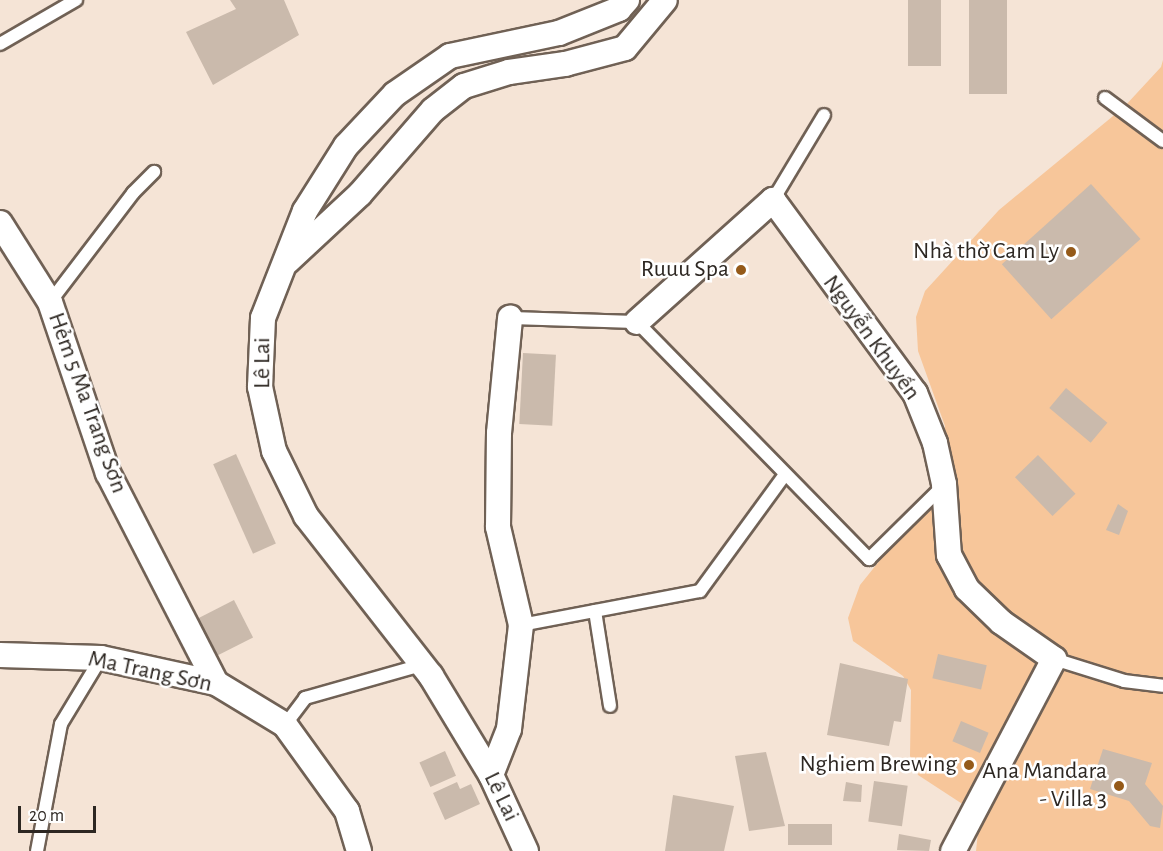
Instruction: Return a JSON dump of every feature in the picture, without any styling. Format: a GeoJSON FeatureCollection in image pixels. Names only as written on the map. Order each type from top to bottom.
{"type":"FeatureCollection","features":[{"type":"Feature","properties":{"kind":"street","name":"Lê Lai"},"geometry":{"type":"LineString","coordinates":[[526,851],[491,775],[422,665],[306,516],[274,451],[260,387],[263,318],[305,211],[346,146],[395,94],[450,56],[559,33],[619,9],[627,0]]}},
{"type":"Feature","properties":{"kind":"street"},"geometry":{"type":"LineString","coordinates":[[282,266],[360,194],[432,110],[464,86],[509,72],[565,64],[625,48],[665,0]]}},
{"type":"Feature","properties":{"kind":"street"},"geometry":{"type":"LineString","coordinates":[[637,322],[773,200]]}},
{"type":"Feature","properties":{"kind":"street","name":"Nguyễn Khuyến"},"geometry":{"type":"LineString","coordinates":[[773,200],[915,393],[935,443],[945,484],[949,555],[967,589],[1001,622],[1054,659]]}},
{"type":"Feature","properties":{"kind":"street","name":"Hẻm 5 Ma Trang Sơn"},"geometry":{"type":"LineString","coordinates":[[0,223],[50,302],[108,473],[216,683]]}},
{"type":"Feature","properties":{"kind":"street"},"geometry":{"type":"LineString","coordinates":[[491,775],[509,729],[521,625],[508,581],[498,527],[499,433],[510,318]]}},
{"type":"Feature","properties":{"kind":"street","name":"Ma Trang Sơn"},"geometry":{"type":"LineString","coordinates":[[0,655],[100,658],[216,683],[285,725],[347,810],[359,851]]}},
{"type":"Feature","properties":{"kind":"street"},"geometry":{"type":"LineString","coordinates":[[953,851],[1054,659]]}},
{"type":"Feature","properties":{"kind":"lane"},"geometry":{"type":"LineString","coordinates":[[0,44],[76,0]]}},
{"type":"Feature","properties":{"kind":"lane"},"geometry":{"type":"LineString","coordinates":[[1105,98],[1163,141]]}},
{"type":"Feature","properties":{"kind":"lane"},"geometry":{"type":"LineString","coordinates":[[773,200],[824,115]]}},
{"type":"Feature","properties":{"kind":"lane"},"geometry":{"type":"LineString","coordinates":[[50,302],[133,193],[154,172]]}},
{"type":"Feature","properties":{"kind":"lane"},"geometry":{"type":"LineString","coordinates":[[510,318],[637,322],[784,476],[869,559],[945,484]]}},
{"type":"Feature","properties":{"kind":"lane"},"geometry":{"type":"LineString","coordinates":[[521,625],[700,591],[784,476]]}},
{"type":"Feature","properties":{"kind":"lane"},"geometry":{"type":"LineString","coordinates":[[595,611],[610,706]]}},
{"type":"Feature","properties":{"kind":"lane"},"geometry":{"type":"LineString","coordinates":[[37,851],[61,724],[100,658]]}},
{"type":"Feature","properties":{"kind":"lane"},"geometry":{"type":"LineString","coordinates":[[1054,659],[1124,681],[1163,686]]}},
{"type":"Feature","properties":{"kind":"lane"},"geometry":{"type":"LineString","coordinates":[[285,725],[305,698],[422,665]]}},
{"type":"Feature","properties":{"kind":"shaded area"},"geometry":{"type":"Polygon","coordinates":[[[1163,60],[1163,851],[976,851],[979,822],[967,807],[918,775],[910,756],[911,690],[903,676],[853,641],[848,618],[860,585],[918,513],[942,467],[945,426],[918,351],[916,317],[925,291],[999,210],[1124,107],[1161,67],[1163,60]]]}},
{"type":"Feature","properties":{"kind":"building"},"geometry":{"type":"Polygon","coordinates":[[[230,0],[284,0],[299,35],[213,85],[186,32],[236,9],[230,0]]]}},
{"type":"Feature","properties":{"kind":"building"},"geometry":{"type":"Polygon","coordinates":[[[908,0],[941,0],[941,66],[908,66],[908,0]]]}},
{"type":"Feature","properties":{"kind":"building"},"geometry":{"type":"Polygon","coordinates":[[[969,0],[1007,0],[1007,94],[969,94],[969,0]]]}},
{"type":"Feature","properties":{"kind":"building","name":"Nhà thờ Cam Ly"},"geometry":{"type":"Polygon","coordinates":[[[1091,184],[1141,239],[1051,319],[1002,264],[1091,184]]]}},
{"type":"Feature","properties":{"kind":"building"},"geometry":{"type":"Polygon","coordinates":[[[523,353],[556,355],[552,426],[519,424],[523,353]]]}},
{"type":"Feature","properties":{"kind":"building"},"geometry":{"type":"Polygon","coordinates":[[[1066,388],[1107,423],[1091,443],[1049,408],[1066,388]]]}},
{"type":"Feature","properties":{"kind":"building"},"geometry":{"type":"Polygon","coordinates":[[[236,454],[276,544],[253,554],[213,464],[236,454]]]}},
{"type":"Feature","properties":{"kind":"building"},"geometry":{"type":"Polygon","coordinates":[[[1038,455],[1076,494],[1052,516],[1015,477],[1038,455]]]}},
{"type":"Feature","properties":{"kind":"building"},"geometry":{"type":"Polygon","coordinates":[[[1118,504],[1128,511],[1119,535],[1106,530],[1118,504]]]}},
{"type":"Feature","properties":{"kind":"building"},"geometry":{"type":"Polygon","coordinates":[[[234,600],[253,637],[213,658],[194,620],[234,600]]]}},
{"type":"Feature","properties":{"kind":"building"},"geometry":{"type":"Polygon","coordinates":[[[938,654],[987,665],[981,690],[932,678],[938,654]]]}},
{"type":"Feature","properties":{"kind":"building"},"geometry":{"type":"Polygon","coordinates":[[[840,663],[908,679],[901,722],[894,721],[889,746],[827,735],[840,663]]]}},
{"type":"Feature","properties":{"kind":"building"},"geometry":{"type":"Polygon","coordinates":[[[961,721],[989,733],[980,753],[952,741],[961,721]]]}},
{"type":"Feature","properties":{"kind":"building","name":"Ana Mandara - Villa 3"},"geometry":{"type":"Polygon","coordinates":[[[1103,749],[1152,763],[1145,784],[1163,806],[1160,828],[1150,826],[1129,801],[1090,789],[1103,749]]]}},
{"type":"Feature","properties":{"kind":"building"},"geometry":{"type":"Polygon","coordinates":[[[445,751],[456,776],[430,787],[419,762],[445,751]]]}},
{"type":"Feature","properties":{"kind":"building"},"geometry":{"type":"Polygon","coordinates":[[[766,752],[785,826],[749,831],[735,756],[766,752]]]}},
{"type":"Feature","properties":{"kind":"building"},"geometry":{"type":"Polygon","coordinates":[[[874,781],[908,786],[902,826],[868,822],[874,781]]]}},
{"type":"Feature","properties":{"kind":"building"},"geometry":{"type":"Polygon","coordinates":[[[457,782],[460,789],[471,784],[480,804],[445,820],[433,793],[457,782]]]}},
{"type":"Feature","properties":{"kind":"building"},"geometry":{"type":"Polygon","coordinates":[[[846,782],[862,785],[861,802],[843,801],[846,782]]]}},
{"type":"Feature","properties":{"kind":"building"},"geometry":{"type":"Polygon","coordinates":[[[673,795],[734,806],[724,851],[665,851],[673,795]]]}},
{"type":"Feature","properties":{"kind":"building"},"geometry":{"type":"Polygon","coordinates":[[[788,824],[832,824],[832,845],[788,845],[788,824]]]}},
{"type":"Feature","properties":{"kind":"building"},"geometry":{"type":"Polygon","coordinates":[[[899,834],[931,840],[929,851],[897,850],[899,834]]]}},
{"type":"Feature","properties":{"kind":"place","name":"Nhà thờ Cam Ly"},"geometry":{"type":"Point","coordinates":[1071,252]}},
{"type":"Feature","properties":{"kind":"place","name":"Ruuu Spa"},"geometry":{"type":"Point","coordinates":[741,270]}},
{"type":"Feature","properties":{"kind":"place","name":"Nghiem Brewing"},"geometry":{"type":"Point","coordinates":[969,765]}},
{"type":"Feature","properties":{"kind":"place","name":"Ana Mandara - Villa 3"},"geometry":{"type":"Point","coordinates":[1119,786]}}]}
